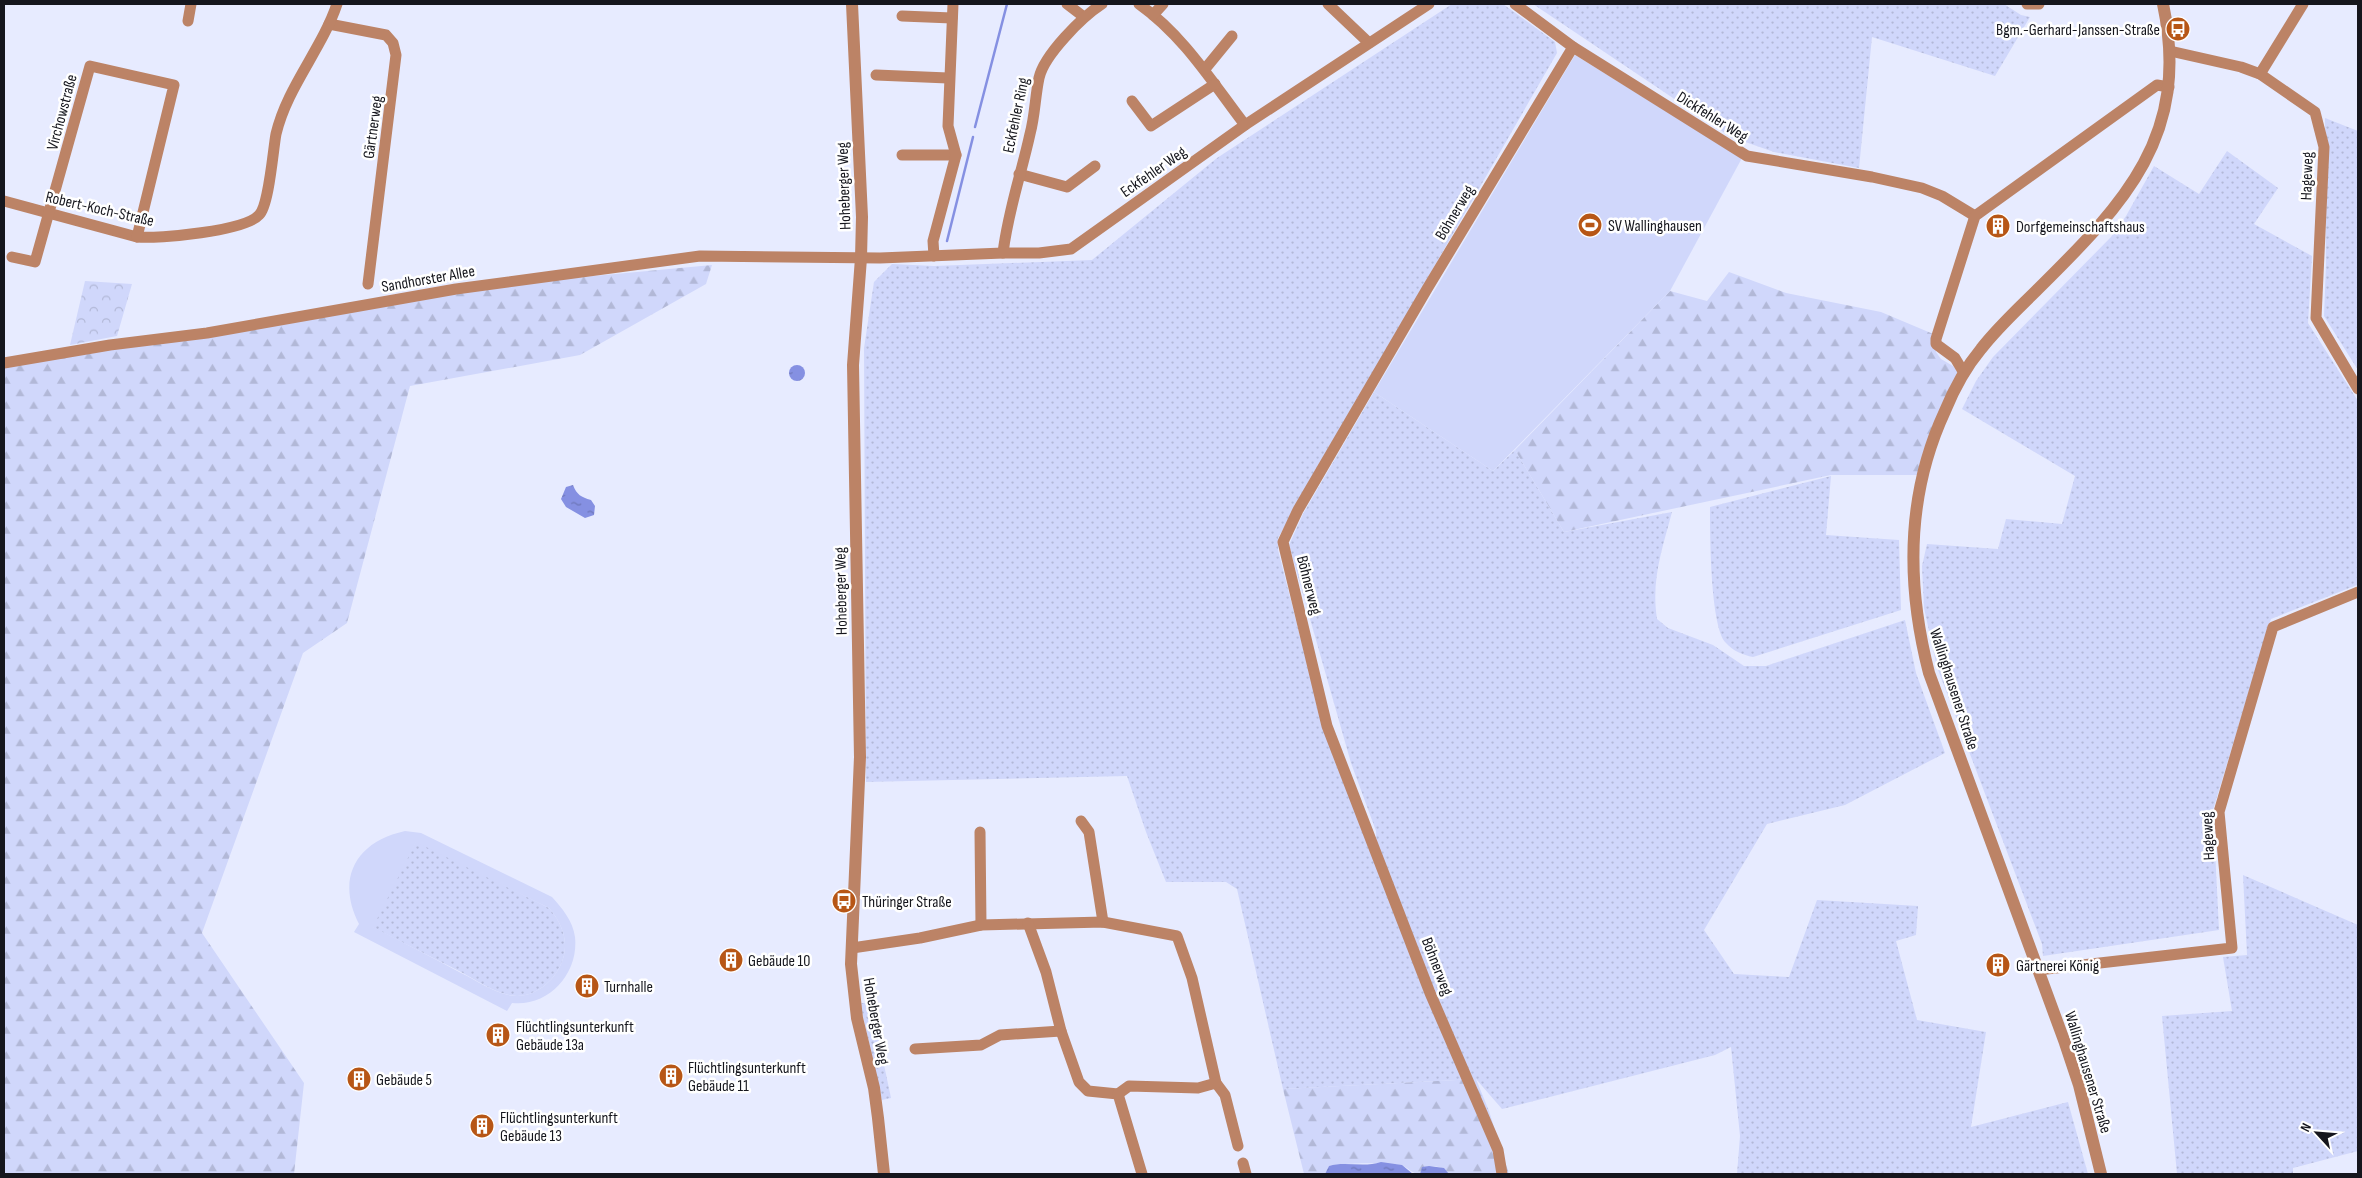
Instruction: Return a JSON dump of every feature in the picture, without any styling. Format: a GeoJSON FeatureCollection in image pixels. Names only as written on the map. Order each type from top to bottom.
{"type":"FeatureCollection","features":[{"type":"Feature","properties":{"kind":"street"},"geometry":{"type":"LineString","coordinates":[[188,22],[191,4]]}},
{"type":"Feature","properties":{"kind":"street","name":"Robert-Koch-Straße"},"geometry":{"type":"LineString","coordinates":[[4,201],[137,237],[157,238],[250,222],[260,215],[265,200],[277,133],[288,101],[329,24],[337,4]]}},
{"type":"Feature","properties":{"kind":"street","name":"Hoheberger Weg"},"geometry":{"type":"LineString","coordinates":[[852,4],[862,217],[853,365],[860,756],[852,991],[874,1088],[884,1174]]}},
{"type":"Feature","properties":{"kind":"street"},"geometry":{"type":"LineString","coordinates":[[934,256],[933,241],[956,155],[948,126],[948,78],[953,4]]}},
{"type":"Feature","properties":{"kind":"street"},"geometry":{"type":"LineString","coordinates":[[1067,4],[1084,17]]}},
{"type":"Feature","properties":{"kind":"street","name":"Eckfehler Ring"},"geometry":{"type":"LineString","coordinates":[[1003,253],[1006,220],[1031,133],[1039,75],[1060,42],[1084,17],[1102,4]]}},
{"type":"Feature","properties":{"kind":"street"},"geometry":{"type":"LineString","coordinates":[[1139,4],[1169,29],[1205,69],[1245,125]]}},
{"type":"Feature","properties":{"kind":"street"},"geometry":{"type":"LineString","coordinates":[[1153,15],[1163,4]]}},
{"type":"Feature","properties":{"kind":"street"},"geometry":{"type":"LineString","coordinates":[[1328,4],[1369,43]]}},
{"type":"Feature","properties":{"kind":"street","name":"Eckfehler Weg"},"geometry":{"type":"LineString","coordinates":[[861,258],[1039,253],[1071,249],[1245,125],[1429,4]]}},
{"type":"Feature","properties":{"kind":"street","name":"Dickfehler Weg"},"geometry":{"type":"LineString","coordinates":[[1515,4],[1573,47],[1747,156],[1872,177],[1922,188],[1942,196],[1975,216]]}},
{"type":"Feature","properties":{"kind":"street"},"geometry":{"type":"LineString","coordinates":[[2027,4],[2039,4]]}},
{"type":"Feature","properties":{"kind":"street","name":"Wallinghausener Straße"},"geometry":{"type":"LineString","coordinates":[[2101,1174],[2079,1085],[1929,673],[1916,613],[1912,554],[1916,510],[1922,475],[1932,438],[1964,372],[1981,349],[2100,227],[2128,191],[2151,149],[2162,121],[2169,88],[2170,51],[2163,4]]}},
{"type":"Feature","properties":{"kind":"street"},"geometry":{"type":"LineString","coordinates":[[2260,74],[2303,4]]}},
{"type":"Feature","properties":{"kind":"street"},"geometry":{"type":"LineString","coordinates":[[902,16],[952,18]]}},
{"type":"Feature","properties":{"kind":"street","name":"Gärtnerweg"},"geometry":{"type":"LineString","coordinates":[[329,24],[386,34],[393,43],[396,55],[368,284]]}},
{"type":"Feature","properties":{"kind":"street"},"geometry":{"type":"LineString","coordinates":[[1205,69],[1232,36]]}},
{"type":"Feature","properties":{"kind":"street","name":"Böhnerweg"},"geometry":{"type":"LineString","coordinates":[[1502,1174],[1498,1150],[1430,993],[1327,726],[1283,542],[1298,510],[1426,289],[1573,47]]}},
{"type":"Feature","properties":{"kind":"street","name":"Hageweg"},"geometry":{"type":"LineString","coordinates":[[2170,51],[2260,74],[2316,112],[2324,147],[2316,318],[2358,389]]}},
{"type":"Feature","properties":{"kind":"street","name":"Virchowstraße"},"geometry":{"type":"LineString","coordinates":[[12,257],[35,262],[90,66],[174,85],[137,237]]}},
{"type":"Feature","properties":{"kind":"street"},"geometry":{"type":"LineString","coordinates":[[876,75],[948,78]]}},
{"type":"Feature","properties":{"kind":"street"},"geometry":{"type":"LineString","coordinates":[[1132,101],[1151,126],[1215,84]]}},
{"type":"Feature","properties":{"kind":"street"},"geometry":{"type":"LineString","coordinates":[[1964,372],[1955,358],[1936,344],[1936,339],[1975,216],[2157,85],[2169,88]]}},
{"type":"Feature","properties":{"kind":"street"},"geometry":{"type":"LineString","coordinates":[[902,155],[956,155]]}},
{"type":"Feature","properties":{"kind":"street","name":"Eckfehler Ring"},"geometry":{"type":"LineString","coordinates":[[1019,174],[1067,187],[1095,166]]}},
{"type":"Feature","properties":{"kind":"street","name":"Sandhorster Allee"},"geometry":{"type":"LineString","coordinates":[[4,363],[110,345],[207,333],[456,289],[608,267],[700,256],[861,258]]}},
{"type":"Feature","properties":{"kind":"street","name":"Hageweg"},"geometry":{"type":"LineString","coordinates":[[2038,970],[2232,948],[2219,812],[2273,627],[2358,592]]}},
{"type":"Feature","properties":{"kind":"street"},"geometry":{"type":"LineString","coordinates":[[1081,821],[1089,832],[1103,922]]}},
{"type":"Feature","properties":{"kind":"street"},"geometry":{"type":"LineString","coordinates":[[980,832],[981,925]]}},
{"type":"Feature","properties":{"kind":"street"},"geometry":{"type":"LineString","coordinates":[[852,948],[920,938],[981,925],[1028,923],[1103,922],[1177,936],[1192,978],[1216,1083],[1225,1095],[1238,1146]]}},
{"type":"Feature","properties":{"kind":"street"},"geometry":{"type":"LineString","coordinates":[[1028,923],[1046,972],[1061,1031],[1079,1082],[1088,1090],[1118,1094],[1129,1086],[1198,1088],[1216,1083]]}},
{"type":"Feature","properties":{"kind":"street"},"geometry":{"type":"LineString","coordinates":[[916,1049],[981,1045],[1000,1035],[1061,1031]]}},
{"type":"Feature","properties":{"kind":"street"},"geometry":{"type":"LineString","coordinates":[[1118,1094],[1142,1174]]}},
{"type":"Feature","properties":{"kind":"green space"},"geometry":{"type":"Polygon","coordinates":[[[1452,4],[1503,4],[1555,42],[1557,53],[1278,538],[1278,550],[1324,730],[1377,865],[1376,831],[1351,763],[1289,545],[1303,514],[1374,392],[1493,471],[1515,450],[1564,532],[1672,512],[1656,578],[1657,619],[1668,628],[1713,645],[1744,666],[1766,666],[1905,620],[1916,673],[1945,753],[1845,805],[1767,824],[1704,930],[1734,974],[1789,977],[1817,900],[1918,906],[1916,935],[1896,941],[1917,1020],[1986,1032],[1971,1127],[2068,1102],[2088,1174],[1737,1174],[1740,1136],[1731,1047],[1715,1055],[1502,1109],[1476,1079],[1283,1089],[1237,889],[1226,882],[1166,882],[1146,832],[1127,776],[866,782],[864,348],[874,282],[892,264],[934,266],[1092,260],[1217,158],[1452,4]]]}},
{"type":"Feature","properties":{"kind":"green space"},"geometry":{"type":"Polygon","coordinates":[[[1533,4],[2004,4],[2021,15],[2030,17],[1995,76],[1872,37],[1859,168],[1774,152],[1731,137],[1533,4]]]}},
{"type":"Feature","properties":{"kind":"green space","name":"SV Wallinghausen"},"geometry":{"type":"Polygon","coordinates":[[[1575,55],[1742,158],[1670,291],[1493,471],[1374,392],[1575,55]]]}},
{"type":"Feature","properties":{"kind":"green space"},"geometry":{"type":"Polygon","coordinates":[[[2325,118],[2358,131],[2358,370],[2324,316],[2326,264],[2325,118]]]}},
{"type":"Feature","properties":{"kind":"green space"},"geometry":{"type":"Polygon","coordinates":[[[2227,151],[2278,188],[2254,224],[2312,256],[2308,323],[2358,401],[2357,585],[2271,619],[2213,810],[2219,930],[2043,956],[2042,944],[1937,667],[1924,608],[1922,566],[1927,544],[1998,549],[2006,519],[2062,524],[2075,476],[1962,409],[1976,381],[1993,357],[2111,237],[2126,216],[2154,166],[2199,194],[2227,151]]]}},
{"type":"Feature","properties":{"kind":"green space"},"geometry":{"type":"Polygon","coordinates":[[[712,265],[706,284],[580,355],[410,386],[347,623],[303,653],[202,933],[304,1083],[294,1174],[4,1174],[4,363],[540,281],[712,265]]]}},
{"type":"Feature","properties":{"kind":"green space"},"geometry":{"type":"Polygon","coordinates":[[[1729,272],[1786,293],[1881,312],[1938,336],[1936,352],[1941,359],[1953,366],[1963,379],[1923,475],[1831,475],[1564,532],[1515,450],[1670,291],[1707,301],[1729,272]]]}},
{"type":"Feature","properties":{"kind":"green space"},"geometry":{"type":"Polygon","coordinates":[[[85,281],[132,284],[117,336],[70,345],[85,281]]]}},
{"type":"Feature","properties":{"kind":"green space"},"geometry":{"type":"Polygon","coordinates":[[[1831,476],[1826,535],[1899,540],[1901,610],[1753,657],[1738,652],[1726,643],[1721,634],[1717,619],[1712,578],[1710,507],[1831,476]]]}},
{"type":"Feature","properties":{"kind":"green space"},"geometry":{"type":"Polygon","coordinates":[[[405,831],[421,833],[552,897],[569,920],[575,937],[572,963],[567,975],[559,985],[538,999],[525,1003],[512,1003],[507,1011],[354,932],[359,924],[352,908],[349,892],[350,878],[362,853],[373,844],[388,836],[405,831]],[[416,842],[373,927],[495,991],[517,996],[531,993],[549,982],[558,970],[564,957],[564,934],[549,908],[416,842]]]}},
{"type":"Feature","properties":{"kind":"green space"},"geometry":{"type":"Polygon","coordinates":[[[416,841],[549,908],[564,934],[565,949],[561,964],[549,982],[537,990],[524,995],[517,996],[502,993],[372,927],[416,841]]]}},
{"type":"Feature","properties":{"kind":"green space"},"geometry":{"type":"Polygon","coordinates":[[[2243,875],[2358,925],[2358,1151],[2293,1168],[2293,1174],[2177,1174],[2162,1016],[2232,1011],[2223,957],[2247,955],[2243,875]]]}},
{"type":"Feature","properties":{"kind":"green space"},"geometry":{"type":"Polygon","coordinates":[[[860,1003],[871,1003],[891,1098],[882,1100],[860,1003]]]}},
{"type":"Feature","properties":{"kind":"green space"},"geometry":{"type":"Polygon","coordinates":[[[1476,1079],[1489,1111],[1509,1174],[1449,1174],[1440,1167],[1433,1166],[1422,1168],[1420,1174],[1414,1173],[1402,1166],[1375,1163],[1334,1165],[1329,1166],[1325,1174],[1304,1174],[1283,1089],[1476,1079]]]}},
{"type":"Feature","properties":{"kind":"water"},"geometry":{"type":"Polygon","coordinates":[[[794,365],[800,365],[805,370],[803,379],[794,381],[789,376],[789,370],[794,365]]]}},
{"type":"Feature","properties":{"kind":"water"},"geometry":{"type":"Polygon","coordinates":[[[573,485],[580,495],[591,500],[595,506],[594,515],[585,518],[566,507],[561,499],[566,487],[573,485]]]}},
{"type":"Feature","properties":{"kind":"water"},"geometry":{"type":"Polygon","coordinates":[[[1381,1162],[1402,1165],[1413,1174],[1325,1174],[1329,1166],[1375,1164],[1381,1162]]]}},
{"type":"Feature","properties":{"kind":"water"},"geometry":{"type":"Polygon","coordinates":[[[1422,1167],[1444,1168],[1449,1174],[1420,1174],[1422,1167]]]}},
{"type":"Feature","properties":{"kind":"waterway"},"geometry":{"type":"LineString","coordinates":[[975,127],[1007,4]]}},
{"type":"Feature","properties":{"kind":"waterway"},"geometry":{"type":"LineString","coordinates":[[947,241],[973,137]]}},
{"type":"Feature","properties":{"kind":"place","name":"Bgm.-Gerhard-Janssen-Straße"},"geometry":{"type":"Point","coordinates":[2178,29]}},
{"type":"Feature","properties":{"kind":"place","name":"SV Wallinghausen"},"geometry":{"type":"Point","coordinates":[1590,225]}},
{"type":"Feature","properties":{"kind":"place","name":"Dorfgemeinschaftshaus"},"geometry":{"type":"Point","coordinates":[1998,226]}},
{"type":"Feature","properties":{"kind":"place","name":"Thüringer Straße"},"geometry":{"type":"Point","coordinates":[844,901]}},
{"type":"Feature","properties":{"kind":"place","name":"Gebäude 10"},"geometry":{"type":"Point","coordinates":[731,960]}},
{"type":"Feature","properties":{"kind":"place","name":"Gärtnerei König"},"geometry":{"type":"Point","coordinates":[1998,965]}},
{"type":"Feature","properties":{"kind":"place","name":"Turnhalle"},"geometry":{"type":"Point","coordinates":[587,986]}},
{"type":"Feature","properties":{"kind":"place","name":"Flüchtlingsunterkunft Gebäude 13a"},"geometry":{"type":"Point","coordinates":[498,1035]}},
{"type":"Feature","properties":{"kind":"place","name":"Flüchtlingsunterkunft Gebäude 11"},"geometry":{"type":"Point","coordinates":[671,1076]}},
{"type":"Feature","properties":{"kind":"place","name":"Gebäude 5"},"geometry":{"type":"Point","coordinates":[359,1079]}},
{"type":"Feature","properties":{"kind":"place","name":"Flüchtlingsunterkunft Gebäude 13"},"geometry":{"type":"Point","coordinates":[482,1126]}}]}
